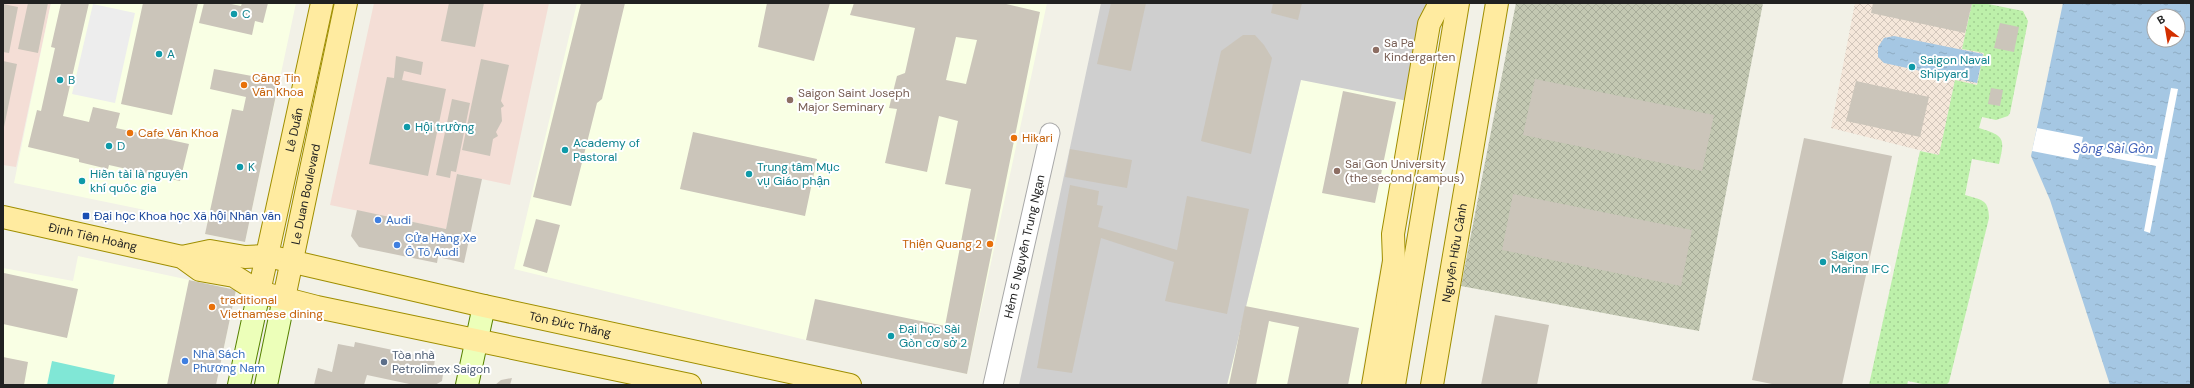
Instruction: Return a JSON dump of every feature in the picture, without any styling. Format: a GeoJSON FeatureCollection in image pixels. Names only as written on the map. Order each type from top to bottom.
{"type":"FeatureCollection","features":[{"type":"Feature","properties":{"kind":"main road","name":"Lê Duẩn"},"geometry":{"type":"LineString","coordinates":[[268,256],[322,3]]}},
{"type":"Feature","properties":{"kind":"main road","name":"Le Duan Boulevard"},"geometry":{"type":"LineString","coordinates":[[266,385],[346,3]]}},
{"type":"Feature","properties":{"kind":"main road"},"geometry":{"type":"LineString","coordinates":[[1373,385],[1394,261],[1393,234],[1429,24],[1440,3]]}},
{"type":"Feature","properties":{"kind":"main road"},"geometry":{"type":"LineString","coordinates":[[1394,385],[1458,3]]}},
{"type":"Feature","properties":{"kind":"main road","name":"Nguyễn Hữu Cảnh"},"geometry":{"type":"LineString","coordinates":[[1432,385],[1497,3]]}},
{"type":"Feature","properties":{"kind":"main road"},"geometry":{"type":"LineString","coordinates":[[1394,261],[1424,209]]}},
{"type":"Feature","properties":{"kind":"main road","name":"Đinh Tiên Hoàng"},"geometry":{"type":"LineString","coordinates":[[3,217],[182,257],[200,270],[234,276],[259,292],[284,298]]}},
{"type":"Feature","properties":{"kind":"main road","name":"Đinh Tiên Hoàng"},"geometry":{"type":"LineString","coordinates":[[182,257],[210,251],[245,257],[268,256],[292,261]]}},
{"type":"Feature","properties":{"kind":"main road"},"geometry":{"type":"LineString","coordinates":[[239,385],[268,256]]}},
{"type":"Feature","properties":{"kind":"main road","name":"Tôn Đức Thắng"},"geometry":{"type":"LineString","coordinates":[[292,261],[484,306],[850,385]]}},
{"type":"Feature","properties":{"kind":"main road"},"geometry":{"type":"LineString","coordinates":[[284,298],[477,341],[567,358],[690,385]]}},
{"type":"Feature","properties":{"kind":"main road"},"geometry":{"type":"LineString","coordinates":[[467,385],[484,306]]}},
{"type":"Feature","properties":{"kind":"main road"},"geometry":{"type":"LineString","coordinates":[[567,358],[573,325]]}},
{"type":"Feature","properties":{"kind":"street","name":"Hẻm 5 Nguyễn Trung Ngạn"},"geometry":{"type":"LineString","coordinates":[[993,385],[1050,134]]}},
{"type":"Feature","properties":{"kind":"shaded area"},"geometry":{"type":"Polygon","coordinates":[[[3,3],[51,3],[16,167],[3,165],[3,3]]]}},
{"type":"Feature","properties":{"kind":"shaded area"},"geometry":{"type":"Polygon","coordinates":[[[51,3],[296,3],[245,242],[205,234],[208,223],[14,183],[51,3]]]}},
{"type":"Feature","properties":{"kind":"shaded area"},"geometry":{"type":"Polygon","coordinates":[[[374,3],[549,3],[510,185],[458,174],[446,229],[330,205],[374,3]]]}},
{"type":"Feature","properties":{"kind":"shaded area","name":"Saigon Saint Joseph Major Seminary"},"geometry":{"type":"Polygon","coordinates":[[[577,3],[1047,3],[967,374],[806,340],[514,269],[577,3]]]}},
{"type":"Feature","properties":{"kind":"shaded area"},"geometry":{"type":"Polygon","coordinates":[[[1101,3],[1426,3],[1408,101],[1301,80],[1227,385],[1019,385],[1101,3]]]}},
{"type":"Feature","properties":{"kind":"shaded area"},"geometry":{"type":"Polygon","coordinates":[[[1516,3],[1763,3],[1699,331],[1461,286],[1516,3]]]}},
{"type":"Feature","properties":{"kind":"shaded area","name":"Saigon Naval Shipyard"},"geometry":{"type":"Polygon","coordinates":[[[1855,3],[1972,3],[1962,49],[1984,53],[1977,85],[1955,80],[1939,155],[1831,128],[1855,3]]]}},
{"type":"Feature","properties":{"kind":"shaded area"},"geometry":{"type":"Polygon","coordinates":[[[93,4],[135,13],[115,103],[72,94],[93,4]]]}},
{"type":"Feature","properties":{"kind":"shaded area","name":"Sai Gon University (the second campus)"},"geometry":{"type":"Polygon","coordinates":[[[1301,79],[1408,101],[1360,385],[1227,385],[1301,79]]]}},
{"type":"Feature","properties":{"kind":"shaded area"},"geometry":{"type":"Polygon","coordinates":[[[78,256],[236,290],[216,385],[3,385],[3,268],[73,281],[78,256]]]}},
{"type":"Feature","properties":{"kind":"shaded area"},"geometry":{"type":"Polygon","coordinates":[[[52,361],[115,375],[113,385],[47,385],[52,361]]]}},
{"type":"Feature","properties":{"kind":"green space"},"geometry":{"type":"Polygon","coordinates":[[[1972,3],[1983,3],[2023,11],[2028,21],[2010,113],[2008,116],[1996,120],[1982,117],[1979,128],[1994,133],[2001,139],[2002,149],[1999,164],[1972,159],[1965,195],[1983,201],[1989,211],[1989,218],[1949,382],[1946,385],[1927,385],[1908,381],[1907,385],[1869,385],[1920,151],[1939,155],[1955,80],[1977,85],[1984,53],[1962,49],[1972,3]]]}},
{"type":"Feature","properties":{"kind":"water","name":"Sông Sài Gòn"},"geometry":{"type":"Polygon","coordinates":[[[2063,3],[2191,3],[2191,385],[2110,385],[2050,200],[2031,156],[2063,3]]]}},
{"type":"Feature","properties":{"kind":"water"},"geometry":{"type":"Polygon","coordinates":[[[1894,36],[1983,54],[1977,83],[1884,63],[1878,57],[1878,47],[1884,38],[1894,36]]]}},
{"type":"Feature","properties":{"kind":"pier"},"geometry":{"type":"Polygon","coordinates":[[[2171,88],[2178,89],[2150,233],[2144,231],[2156,166],[2080,152],[2078,160],[2032,151],[2037,128],[2083,137],[2081,146],[2157,159],[2171,88]]]}},
{"type":"Feature","properties":{"kind":"building"},"geometry":{"type":"Polygon","coordinates":[[[28,3],[48,3],[38,53],[18,49],[28,3]]]}},
{"type":"Feature","properties":{"kind":"building","name":"D"},"geometry":{"type":"Polygon","coordinates":[[[61,3],[89,3],[63,116],[89,122],[93,107],[120,113],[116,128],[189,144],[180,181],[109,165],[108,169],[79,162],[79,159],[28,147],[37,110],[41,111],[55,48],[51,47],[61,3]]]}},
{"type":"Feature","properties":{"kind":"building","name":"A"},"geometry":{"type":"Polygon","coordinates":[[[143,3],[198,3],[172,115],[121,104],[143,3]]]}},
{"type":"Feature","properties":{"kind":"building","name":"C"},"geometry":{"type":"Polygon","coordinates":[[[204,3],[226,3],[241,6],[242,3],[268,3],[263,23],[255,21],[252,35],[199,23],[204,3]]]}},
{"type":"Feature","properties":{"kind":"building"},"geometry":{"type":"Polygon","coordinates":[[[449,3],[484,3],[475,47],[441,41],[449,3]]]}},
{"type":"Feature","properties":{"kind":"building"},"geometry":{"type":"Polygon","coordinates":[[[581,3],[625,3],[602,99],[597,103],[571,206],[533,197],[581,3]]]}},
{"type":"Feature","properties":{"kind":"building"},"geometry":{"type":"Polygon","coordinates":[[[767,3],[830,3],[814,61],[758,47],[767,3]]]}},
{"type":"Feature","properties":{"kind":"building"},"geometry":{"type":"Polygon","coordinates":[[[854,3],[1002,3],[1040,12],[967,374],[806,340],[815,299],[945,326],[971,189],[945,184],[958,121],[939,116],[927,172],[885,163],[897,109],[889,108],[897,76],[905,73],[915,28],[850,15],[854,3]],[[956,37],[946,80],[966,84],[977,40],[956,37]]]}},
{"type":"Feature","properties":{"kind":"building"},"geometry":{"type":"Polygon","coordinates":[[[1111,3],[1146,3],[1131,71],[1097,64],[1111,3]]]}},
{"type":"Feature","properties":{"kind":"building"},"geometry":{"type":"Polygon","coordinates":[[[1273,3],[1302,3],[1298,20],[1271,13],[1273,3]]]}},
{"type":"Feature","properties":{"kind":"building"},"geometry":{"type":"Polygon","coordinates":[[[1873,3],[1972,3],[1965,33],[1871,13],[1873,3]]]}},
{"type":"Feature","properties":{"kind":"building"},"geometry":{"type":"Polygon","coordinates":[[[3,4],[18,7],[9,53],[3,52],[3,4]]]}},
{"type":"Feature","properties":{"kind":"building"},"geometry":{"type":"Polygon","coordinates":[[[2000,23],[2019,27],[2014,52],[1994,48],[2000,23]]]}},
{"type":"Feature","properties":{"kind":"building"},"geometry":{"type":"Polygon","coordinates":[[[1243,35],[1255,35],[1264,45],[1272,58],[1251,154],[1201,141],[1221,51],[1243,35]]]}},
{"type":"Feature","properties":{"kind":"building","name":"Hội trường"},"geometry":{"type":"Polygon","coordinates":[[[396,56],[423,62],[421,75],[404,71],[402,80],[446,89],[428,176],[369,164],[387,77],[394,78],[396,56]]]}},
{"type":"Feature","properties":{"kind":"building"},"geometry":{"type":"Polygon","coordinates":[[[481,59],[509,65],[501,101],[504,106],[501,108],[502,121],[496,132],[498,136],[493,139],[490,156],[462,150],[481,59]]]}},
{"type":"Feature","properties":{"kind":"building"},"geometry":{"type":"Polygon","coordinates":[[[3,61],[17,64],[4,127],[3,127],[3,61]]]}},
{"type":"Feature","properties":{"kind":"building","name":"K"},"geometry":{"type":"Polygon","coordinates":[[[214,69],[279,81],[245,242],[205,234],[232,109],[243,111],[246,97],[210,89],[214,69]]]}},
{"type":"Feature","properties":{"kind":"building"},"geometry":{"type":"Polygon","coordinates":[[[1535,79],[1714,115],[1702,171],[1523,135],[1535,79]]]}},
{"type":"Feature","properties":{"kind":"building"},"geometry":{"type":"Polygon","coordinates":[[[1856,81],[1929,97],[1920,137],[1846,121],[1856,81]]]}},
{"type":"Feature","properties":{"kind":"building"},"geometry":{"type":"Polygon","coordinates":[[[1991,88],[2003,90],[2000,106],[1988,104],[1991,88]]]}},
{"type":"Feature","properties":{"kind":"building"},"geometry":{"type":"Polygon","coordinates":[[[1343,91],[1396,102],[1375,203],[1322,193],[1343,91]]]}},
{"type":"Feature","properties":{"kind":"building"},"geometry":{"type":"Polygon","coordinates":[[[452,99],[470,103],[456,172],[451,171],[450,178],[436,175],[452,99]]]}},
{"type":"Feature","properties":{"kind":"building","name":"Trung tâm Mục vụ Giáo phận"},"geometry":{"type":"Polygon","coordinates":[[[693,132],[817,159],[805,216],[680,189],[693,132]]]}},
{"type":"Feature","properties":{"kind":"building","name":"Saigon Marina IFC"},"geometry":{"type":"Polygon","coordinates":[[[1804,138],[1892,156],[1842,385],[1777,385],[1752,380],[1804,138]]]}},
{"type":"Feature","properties":{"kind":"building"},"geometry":{"type":"Polygon","coordinates":[[[1070,149],[1132,160],[1127,188],[1065,177],[1070,149]]]}},
{"type":"Feature","properties":{"kind":"building","name":"Audi"},"geometry":{"type":"Polygon","coordinates":[[[457,174],[482,179],[464,263],[438,257],[437,263],[359,247],[351,236],[357,210],[446,229],[457,174]]]}},
{"type":"Feature","properties":{"kind":"building"},"geometry":{"type":"Polygon","coordinates":[[[1070,185],[1099,191],[1097,205],[1103,206],[1098,227],[1177,250],[1187,196],[1249,209],[1227,314],[1165,301],[1174,262],[1101,238],[1072,373],[1037,368],[1070,185]]]}},
{"type":"Feature","properties":{"kind":"building"},"geometry":{"type":"Polygon","coordinates":[[[1513,194],[1692,230],[1681,286],[1502,250],[1513,194]]]}},
{"type":"Feature","properties":{"kind":"building"},"geometry":{"type":"Polygon","coordinates":[[[536,219],[560,225],[547,273],[523,266],[536,219]]]}},
{"type":"Feature","properties":{"kind":"building"},"geometry":{"type":"Polygon","coordinates":[[[4,273],[78,289],[67,338],[3,324],[4,273]]]}},
{"type":"Feature","properties":{"kind":"building"},"geometry":{"type":"Polygon","coordinates":[[[189,280],[236,290],[216,385],[167,385],[189,280]]]}},
{"type":"Feature","properties":{"kind":"building"},"geometry":{"type":"Polygon","coordinates":[[[1245,306],[1359,328],[1348,385],[1287,385],[1299,327],[1269,321],[1256,385],[1229,385],[1245,306]]]}},
{"type":"Feature","properties":{"kind":"building"},"geometry":{"type":"Polygon","coordinates":[[[1495,315],[1549,325],[1537,385],[1481,385],[1495,315]]]}},
{"type":"Feature","properties":{"kind":"building","name":"Tòa nhà Petrolimex Saigon"},"geometry":{"type":"Polygon","coordinates":[[[355,342],[435,359],[434,366],[439,367],[443,374],[442,381],[435,385],[414,385],[367,375],[364,385],[314,385],[318,368],[332,372],[338,344],[354,347],[355,342]]]}},
{"type":"Feature","properties":{"kind":"building"},"geometry":{"type":"Polygon","coordinates":[[[3,357],[28,362],[24,385],[3,385],[3,357]]]}},
{"type":"Feature","properties":{"kind":"building"},"geometry":{"type":"Polygon","coordinates":[[[512,378],[510,385],[495,385],[501,380],[512,378]]]}},
{"type":"Feature","properties":{"kind":"place","name":"C"},"geometry":{"type":"Point","coordinates":[234,14]}},
{"type":"Feature","properties":{"kind":"place","name":"Sa Pa Kindergarten"},"geometry":{"type":"Point","coordinates":[1376,50]}},
{"type":"Feature","properties":{"kind":"place","name":"A"},"geometry":{"type":"Point","coordinates":[159,54]}},
{"type":"Feature","properties":{"kind":"place","name":"Saigon Naval Shipyard"},"geometry":{"type":"Point","coordinates":[1912,67]}},
{"type":"Feature","properties":{"kind":"place","name":"B"},"geometry":{"type":"Point","coordinates":[60,80]}},
{"type":"Feature","properties":{"kind":"place","name":"Căng Tin Văn Khoa"},"geometry":{"type":"Point","coordinates":[244,85]}},
{"type":"Feature","properties":{"kind":"place","name":"Saigon Saint Joseph Major Seminary"},"geometry":{"type":"Point","coordinates":[790,100]}},
{"type":"Feature","properties":{"kind":"place","name":"Hội trường"},"geometry":{"type":"Point","coordinates":[407,127]}},
{"type":"Feature","properties":{"kind":"place","name":"Cafe Văn Khoa"},"geometry":{"type":"Point","coordinates":[130,133]}},
{"type":"Feature","properties":{"kind":"place","name":"Hikari"},"geometry":{"type":"Point","coordinates":[1014,138]}},
{"type":"Feature","properties":{"kind":"place","name":"D"},"geometry":{"type":"Point","coordinates":[109,146]}},
{"type":"Feature","properties":{"kind":"place","name":"Academy of Pastoral"},"geometry":{"type":"Point","coordinates":[565,150]}},
{"type":"Feature","properties":{"kind":"place","name":"K"},"geometry":{"type":"Point","coordinates":[240,167]}},
{"type":"Feature","properties":{"kind":"place","name":"Sai Gon University (the second campus)"},"geometry":{"type":"Point","coordinates":[1337,171]}},
{"type":"Feature","properties":{"kind":"place","name":"Trung tâm Mục vụ Giáo phận"},"geometry":{"type":"Point","coordinates":[749,174]}},
{"type":"Feature","properties":{"kind":"place","name":"Hiền tài là nguyên khí quốc gia"},"geometry":{"type":"Point","coordinates":[82,181]}},
{"type":"Feature","properties":{"kind":"place","name":"Đại học Khoa học Xã hội Nhân văn"},"geometry":{"type":"Point","coordinates":[86,216]}},
{"type":"Feature","properties":{"kind":"place","name":"Audi"},"geometry":{"type":"Point","coordinates":[378,220]}},
{"type":"Feature","properties":{"kind":"place","name":"Thiện Quang 2"},"geometry":{"type":"Point","coordinates":[990,244]}},
{"type":"Feature","properties":{"kind":"place","name":"Cửa Hàng Xe Ô Tô Audi"},"geometry":{"type":"Point","coordinates":[397,245]}},
{"type":"Feature","properties":{"kind":"place","name":"Saigon Marina IFC"},"geometry":{"type":"Point","coordinates":[1823,262]}},
{"type":"Feature","properties":{"kind":"place","name":"traditional Vietnamese dining"},"geometry":{"type":"Point","coordinates":[212,307]}},
{"type":"Feature","properties":{"kind":"place","name":"Đại học Sài Gòn cơ sở 2"},"geometry":{"type":"Point","coordinates":[891,336]}},
{"type":"Feature","properties":{"kind":"place","name":"Nhà Sách Phương Nam"},"geometry":{"type":"Point","coordinates":[185,361]}},
{"type":"Feature","properties":{"kind":"place","name":"Tòa nhà Petrolimex Saigon"},"geometry":{"type":"Point","coordinates":[384,362]}}]}
